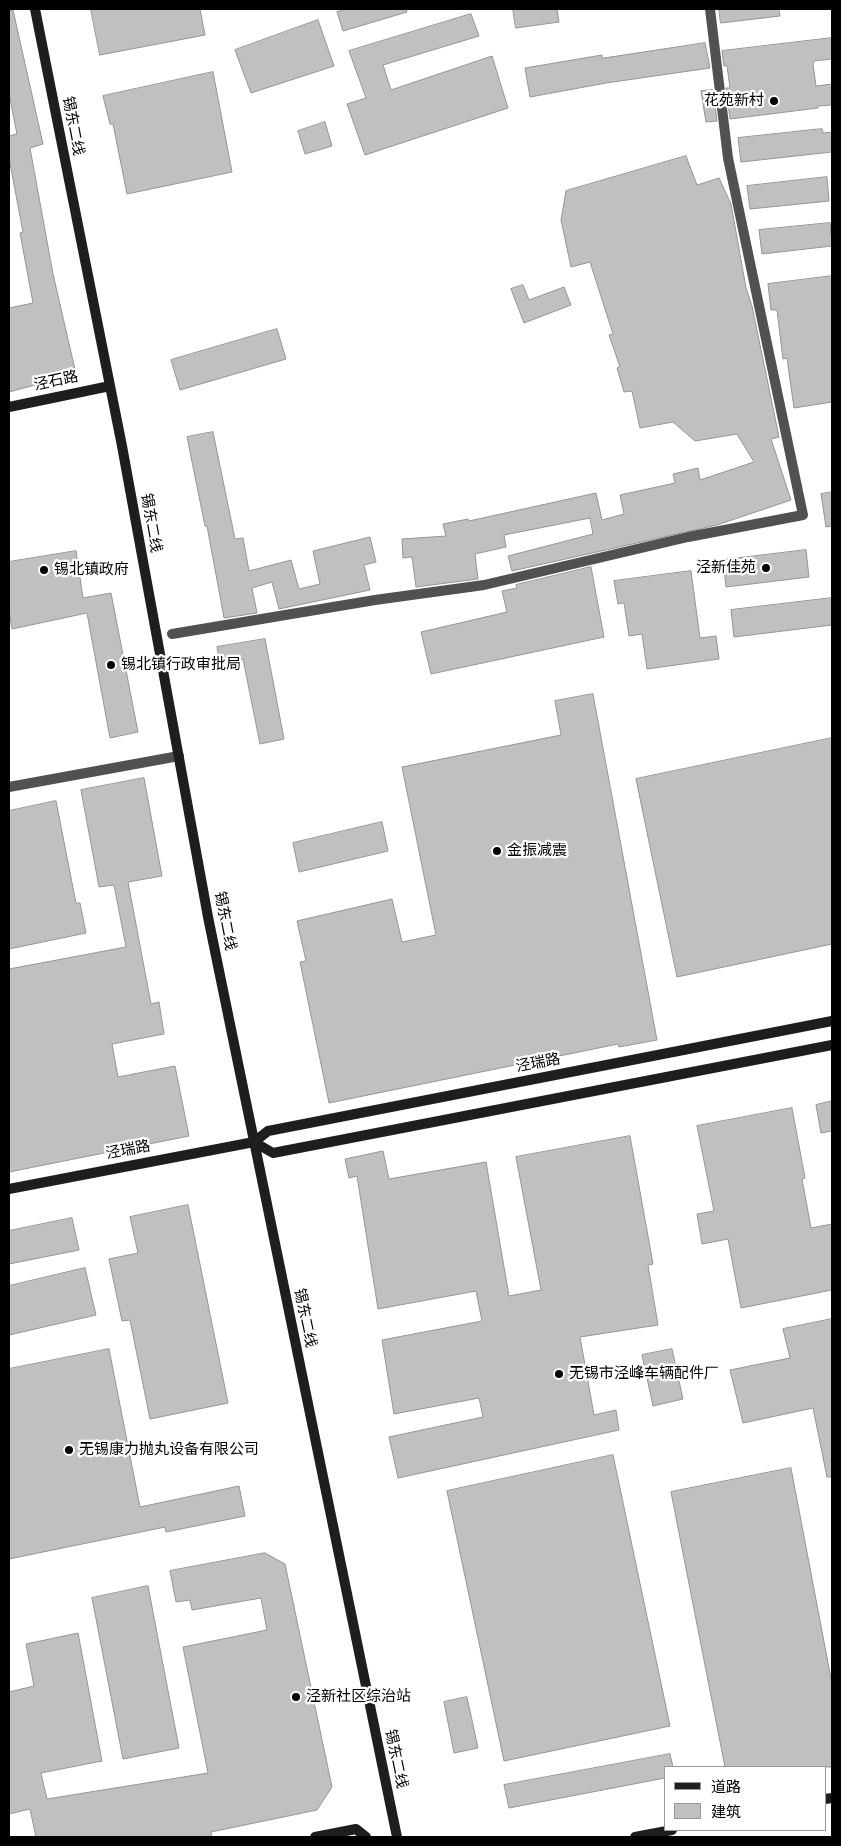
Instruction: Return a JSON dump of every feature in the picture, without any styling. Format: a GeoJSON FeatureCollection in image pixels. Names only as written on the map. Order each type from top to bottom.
{"type":"FeatureCollection","features":[{"type":"Feature","properties":{"kind":"main road","name":"锡东二线"},"geometry":{"type":"LineString","coordinates":[[35,9],[110,386],[178,756],[254,1142],[397,1837]]}},
{"type":"Feature","properties":{"kind":"main road","name":"泾石路"},"geometry":{"type":"LineString","coordinates":[[9,407],[110,386]]}},
{"type":"Feature","properties":{"kind":"main road","name":"泾瑞路"},"geometry":{"type":"LineString","coordinates":[[9,1188],[254,1142],[268,1131],[832,1021]]}},
{"type":"Feature","properties":{"kind":"main road"},"geometry":{"type":"LineString","coordinates":[[254,1142],[273,1153],[832,1045]]}},
{"type":"Feature","properties":{"kind":"main road"},"geometry":{"type":"LineString","coordinates":[[315,1837],[356,1829],[366,1837]]}},
{"type":"Feature","properties":{"kind":"main road"},"geometry":{"type":"LineString","coordinates":[[634,1837],[667,1831]]}},
{"type":"Feature","properties":{"kind":"street"},"geometry":{"type":"LineString","coordinates":[[172,634],[375,600],[484,585],[688,537],[803,515],[728,158],[710,9]]}},
{"type":"Feature","properties":{"kind":"street"},"geometry":{"type":"LineString","coordinates":[[9,787],[178,756]]}},
{"type":"Feature","properties":{"kind":"building"},"geometry":{"type":"Polygon","coordinates":[[[91,9],[200,9],[205,35],[100,55],[91,9]]]}},
{"type":"Feature","properties":{"kind":"building"},"geometry":{"type":"Polygon","coordinates":[[[347,9],[406,9],[407,12],[343,31],[337,12],[347,9]]]}},
{"type":"Feature","properties":{"kind":"building"},"geometry":{"type":"Polygon","coordinates":[[[513,9],[557,9],[559,22],[516,28],[513,9]]]}},
{"type":"Feature","properties":{"kind":"building"},"geometry":{"type":"Polygon","coordinates":[[[719,9],[779,9],[780,16],[721,23],[719,9]]]}},
{"type":"Feature","properties":{"kind":"building"},"geometry":{"type":"Polygon","coordinates":[[[9,10],[13,10],[43,144],[30,148],[53,274],[76,374],[9,392],[9,308],[33,303],[20,233],[23,232],[9,158],[9,136],[17,134],[9,94],[9,10]]]}},
{"type":"Feature","properties":{"kind":"building"},"geometry":{"type":"Polygon","coordinates":[[[471,14],[479,36],[383,65],[391,90],[492,56],[508,108],[365,155],[347,104],[366,98],[349,51],[471,14]]]}},
{"type":"Feature","properties":{"kind":"building"},"geometry":{"type":"Polygon","coordinates":[[[318,20],[334,66],[251,93],[235,50],[318,20]]]}},
{"type":"Feature","properties":{"kind":"building"},"geometry":{"type":"Polygon","coordinates":[[[832,38],[832,59],[814,61],[813,64],[816,86],[832,84],[832,105],[730,119],[726,88],[730,88],[727,66],[724,66],[722,51],[832,38]]]}},
{"type":"Feature","properties":{"kind":"building"},"geometry":{"type":"Polygon","coordinates":[[[705,43],[710,68],[606,83],[530,97],[525,68],[602,55],[602,58],[705,43]]]}},
{"type":"Feature","properties":{"kind":"building"},"geometry":{"type":"Polygon","coordinates":[[[213,72],[232,172],[127,194],[113,124],[110,124],[103,96],[213,72]]]}},
{"type":"Feature","properties":{"kind":"building"},"geometry":{"type":"Polygon","coordinates":[[[713,90],[717,121],[706,122],[701,91],[713,90]]]}},
{"type":"Feature","properties":{"kind":"building"},"geometry":{"type":"Polygon","coordinates":[[[325,122],[332,146],[305,154],[298,131],[325,122]]]}},
{"type":"Feature","properties":{"kind":"building"},"geometry":{"type":"Polygon","coordinates":[[[822,129],[823,133],[832,132],[832,152],[741,162],[738,138],[822,129]]]}},
{"type":"Feature","properties":{"kind":"building"},"geometry":{"type":"Polygon","coordinates":[[[686,156],[697,185],[719,178],[731,204],[746,288],[752,306],[779,437],[771,439],[791,500],[717,525],[512,571],[508,556],[593,534],[590,518],[504,535],[506,547],[475,554],[478,579],[416,587],[412,557],[403,558],[402,539],[446,536],[443,524],[468,519],[469,521],[596,493],[602,520],[624,514],[620,495],[675,483],[673,474],[698,468],[700,480],[754,462],[737,434],[695,441],[673,422],[640,428],[632,391],[624,392],[617,368],[620,367],[609,335],[613,334],[590,262],[571,267],[561,220],[566,191],[686,156]]]}},
{"type":"Feature","properties":{"kind":"building"},"geometry":{"type":"Polygon","coordinates":[[[827,177],[829,201],[750,209],[747,186],[827,177]]]}},
{"type":"Feature","properties":{"kind":"building"},"geometry":{"type":"Polygon","coordinates":[[[830,223],[832,246],[762,254],[759,230],[830,223]]]}},
{"type":"Feature","properties":{"kind":"building"},"geometry":{"type":"Polygon","coordinates":[[[832,276],[832,402],[794,408],[787,358],[783,359],[777,310],[771,310],[768,284],[832,276]]]}},
{"type":"Feature","properties":{"kind":"building"},"geometry":{"type":"Polygon","coordinates":[[[523,285],[529,300],[564,287],[571,305],[524,323],[511,289],[523,285]]]}},
{"type":"Feature","properties":{"kind":"building"},"geometry":{"type":"Polygon","coordinates":[[[277,329],[286,359],[180,390],[171,360],[277,329]]]}},
{"type":"Feature","properties":{"kind":"building"},"geometry":{"type":"Polygon","coordinates":[[[213,432],[235,539],[243,538],[249,571],[291,560],[299,589],[320,584],[313,551],[370,537],[376,562],[364,565],[370,590],[279,609],[272,582],[252,588],[257,613],[224,618],[207,526],[205,526],[187,437],[213,432]]]}},
{"type":"Feature","properties":{"kind":"building"},"geometry":{"type":"Polygon","coordinates":[[[832,492],[832,526],[826,527],[821,494],[832,492]]]}},
{"type":"Feature","properties":{"kind":"building","name":"泾新佳苑"},"geometry":{"type":"Polygon","coordinates":[[[806,550],[809,577],[726,587],[723,560],[806,550]]]}},
{"type":"Feature","properties":{"kind":"building"},"geometry":{"type":"Polygon","coordinates":[[[76,551],[83,598],[111,593],[138,732],[110,738],[87,613],[12,629],[9,611],[9,562],[76,551]]]}},
{"type":"Feature","properties":{"kind":"building"},"geometry":{"type":"Polygon","coordinates":[[[591,567],[604,637],[431,674],[421,632],[507,612],[502,591],[517,588],[516,585],[591,567]]]}},
{"type":"Feature","properties":{"kind":"building"},"geometry":{"type":"Polygon","coordinates":[[[691,571],[700,638],[716,636],[719,659],[647,669],[642,634],[629,636],[624,603],[618,604],[614,581],[691,571]]]}},
{"type":"Feature","properties":{"kind":"building"},"geometry":{"type":"Polygon","coordinates":[[[832,598],[832,625],[734,637],[731,610],[832,598]]]}},
{"type":"Feature","properties":{"kind":"building"},"geometry":{"type":"Polygon","coordinates":[[[265,639],[284,739],[260,744],[243,659],[220,664],[217,647],[265,639]]]}},
{"type":"Feature","properties":{"kind":"building","name":"金振减震"},"geometry":{"type":"Polygon","coordinates":[[[593,694],[657,1040],[619,1047],[618,1044],[329,1103],[300,962],[306,961],[297,921],[392,899],[402,942],[436,935],[402,767],[561,735],[555,701],[593,694]]]}},
{"type":"Feature","properties":{"kind":"building"},"geometry":{"type":"Polygon","coordinates":[[[832,738],[832,944],[677,977],[636,779],[832,738]]]}},
{"type":"Feature","properties":{"kind":"building"},"geometry":{"type":"Polygon","coordinates":[[[144,778],[162,876],[128,882],[151,1004],[159,1002],[164,1034],[112,1044],[118,1077],[175,1066],[189,1136],[9,1172],[9,969],[126,947],[114,885],[99,887],[81,790],[144,778]]]}},
{"type":"Feature","properties":{"kind":"building"},"geometry":{"type":"Polygon","coordinates":[[[56,801],[76,903],[80,903],[86,933],[9,949],[9,811],[56,801]]]}},
{"type":"Feature","properties":{"kind":"building"},"geometry":{"type":"Polygon","coordinates":[[[382,822],[388,851],[299,872],[293,843],[382,822]]]}},
{"type":"Feature","properties":{"kind":"building"},"geometry":{"type":"Polygon","coordinates":[[[832,1101],[832,1131],[821,1133],[816,1105],[832,1101]]]}},
{"type":"Feature","properties":{"kind":"building"},"geometry":{"type":"Polygon","coordinates":[[[792,1108],[805,1178],[802,1179],[811,1228],[832,1224],[832,1290],[741,1308],[728,1239],[702,1244],[697,1214],[714,1211],[697,1126],[792,1108]]]}},
{"type":"Feature","properties":{"kind":"building"},"geometry":{"type":"Polygon","coordinates":[[[630,1136],[653,1264],[648,1265],[658,1325],[580,1337],[594,1415],[616,1410],[619,1430],[398,1478],[389,1437],[483,1417],[479,1398],[394,1414],[382,1340],[482,1321],[476,1291],[378,1309],[357,1176],[349,1178],[345,1159],[383,1151],[389,1179],[486,1162],[509,1296],[541,1290],[516,1157],[630,1136]]]}},
{"type":"Feature","properties":{"kind":"building"},"geometry":{"type":"Polygon","coordinates":[[[188,1205],[228,1403],[150,1419],[130,1320],[122,1321],[109,1259],[138,1253],[130,1217],[188,1205]]]}},
{"type":"Feature","properties":{"kind":"building"},"geometry":{"type":"Polygon","coordinates":[[[72,1218],[79,1250],[9,1264],[9,1231],[72,1218]]]}},
{"type":"Feature","properties":{"kind":"building"},"geometry":{"type":"Polygon","coordinates":[[[85,1268],[96,1315],[9,1335],[9,1286],[85,1268]]]}},
{"type":"Feature","properties":{"kind":"building"},"geometry":{"type":"Polygon","coordinates":[[[832,1319],[832,1477],[827,1477],[813,1408],[743,1423],[730,1370],[790,1358],[783,1329],[832,1319]]]}},
{"type":"Feature","properties":{"kind":"building","name":"无锡康力抛丸设备有限公司"},"geometry":{"type":"Polygon","coordinates":[[[109,1349],[140,1507],[239,1486],[245,1516],[166,1532],[165,1527],[9,1559],[9,1369],[109,1349]]]}},
{"type":"Feature","properties":{"kind":"building"},"geometry":{"type":"Polygon","coordinates":[[[672,1349],[683,1399],[653,1406],[642,1355],[672,1349]]]}},
{"type":"Feature","properties":{"kind":"building"},"geometry":{"type":"Polygon","coordinates":[[[613,1455],[670,1726],[504,1761],[447,1491],[613,1455]]]}},
{"type":"Feature","properties":{"kind":"building"},"geometry":{"type":"Polygon","coordinates":[[[791,1468],[832,1684],[832,1767],[725,1766],[671,1492],[791,1468]]]}},
{"type":"Feature","properties":{"kind":"building"},"geometry":{"type":"Polygon","coordinates":[[[265,1553],[285,1564],[332,1787],[317,1810],[211,1832],[212,1837],[36,1837],[30,1809],[9,1814],[9,1692],[34,1686],[26,1644],[78,1633],[102,1761],[41,1773],[47,1799],[208,1773],[183,1647],[267,1630],[261,1598],[192,1610],[190,1600],[176,1602],[170,1571],[265,1553]]]}},
{"type":"Feature","properties":{"kind":"building"},"geometry":{"type":"Polygon","coordinates":[[[148,1586],[179,1748],[123,1759],[92,1598],[148,1586]]]}},
{"type":"Feature","properties":{"kind":"building"},"geometry":{"type":"Polygon","coordinates":[[[467,1697],[478,1748],[454,1753],[444,1702],[467,1697]]]}},
{"type":"Feature","properties":{"kind":"building"},"geometry":{"type":"Polygon","coordinates":[[[670,1754],[673,1766],[664,1766],[664,1778],[509,1808],[504,1785],[670,1754]]]}},
{"type":"Feature","properties":{"kind":"place","name":"花苑新村"},"geometry":{"type":"Point","coordinates":[774,101]}},
{"type":"Feature","properties":{"kind":"place","name":"泾新佳苑"},"geometry":{"type":"Point","coordinates":[766,568]}},
{"type":"Feature","properties":{"kind":"place","name":"锡北镇政府"},"geometry":{"type":"Point","coordinates":[44,570]}},
{"type":"Feature","properties":{"kind":"place","name":"锡北镇行政审批局"},"geometry":{"type":"Point","coordinates":[111,665]}},
{"type":"Feature","properties":{"kind":"place","name":"金振减震"},"geometry":{"type":"Point","coordinates":[497,851]}},
{"type":"Feature","properties":{"kind":"place","name":"无锡市泾峰车辆配件厂"},"geometry":{"type":"Point","coordinates":[559,1374]}},
{"type":"Feature","properties":{"kind":"place","name":"无锡康力抛丸设备有限公司"},"geometry":{"type":"Point","coordinates":[69,1450]}},
{"type":"Feature","properties":{"kind":"place","name":"泾新社区综治站"},"geometry":{"type":"Point","coordinates":[296,1697]}}]}
